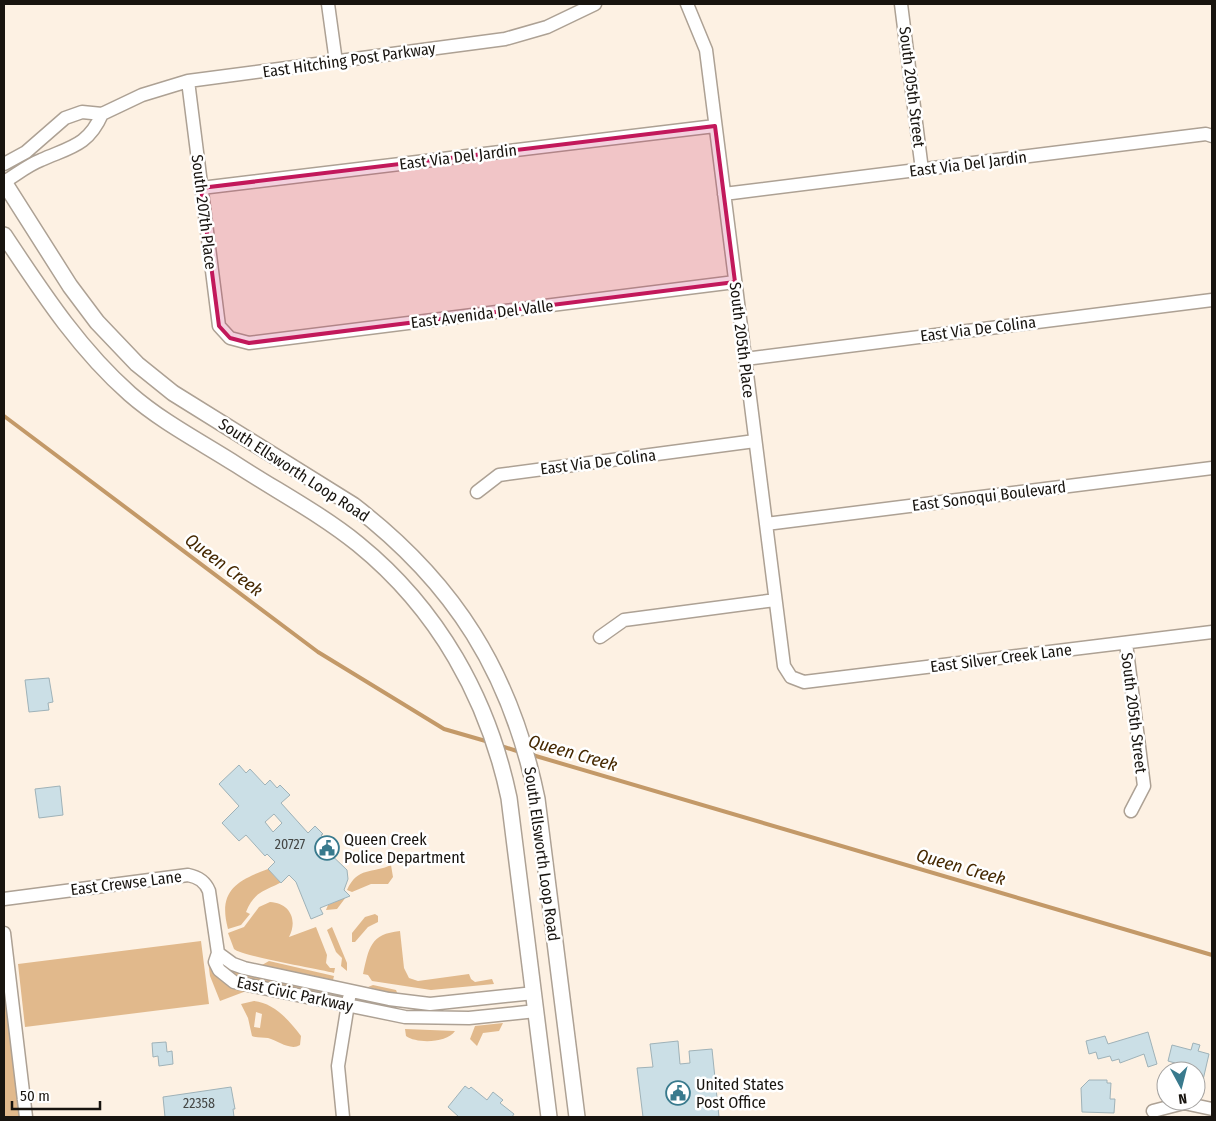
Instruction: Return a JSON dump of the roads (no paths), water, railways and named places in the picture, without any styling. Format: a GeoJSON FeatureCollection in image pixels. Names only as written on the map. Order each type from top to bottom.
{"type":"FeatureCollection","features":[{"type":"Feature","properties":{"kind":"main road","name":"South Ellsworth Loop Road"},"geometry":{"type":"LineString","coordinates":[[4,182],[70,286],[97,322],[125,351],[174,393],[353,505],[420,565],[473,631],[501,684],[526,750],[540,819],[576,1117]]}},
{"type":"Feature","properties":{"kind":"main road","name":"South Ellsworth Loop Road"},"geometry":{"type":"LineString","coordinates":[[4,235],[60,320],[96,362],[145,406],[359,544],[424,610],[464,670],[493,738],[511,810],[549,1117]]}},
{"type":"Feature","properties":{"kind":"street"},"geometry":{"type":"LineString","coordinates":[[328,4],[336,62]]}},
{"type":"Feature","properties":{"kind":"street","name":"East Hitching Post Parkway"},"geometry":{"type":"LineString","coordinates":[[4,164],[26,152],[64,118],[82,112],[102,114],[142,95],[188,81],[506,39],[547,27],[595,4]]}},
{"type":"Feature","properties":{"kind":"street","name":"South 205th Place"},"geometry":{"type":"LineString","coordinates":[[687,4],[706,50],[775,600],[784,666],[791,677]]}},
{"type":"Feature","properties":{"kind":"street","name":"South 205th Street"},"geometry":{"type":"LineString","coordinates":[[901,4],[922,170]]}},
{"type":"Feature","properties":{"kind":"street","name":"South 207th Place"},"geometry":{"type":"LineString","coordinates":[[188,81],[219,326],[230,338]]}},
{"type":"Feature","properties":{"kind":"street"},"geometry":{"type":"LineString","coordinates":[[4,182],[40,160],[78,146],[96,129],[102,114]]}},
{"type":"Feature","properties":{"kind":"street","name":"East Via Del Jardin"},"geometry":{"type":"LineString","coordinates":[[202,188],[716,126]]}},
{"type":"Feature","properties":{"kind":"street","name":"East Via Del Jardin"},"geometry":{"type":"LineString","coordinates":[[724,194],[1206,134],[1212,136]]}},
{"type":"Feature","properties":{"kind":"street","name":"East Avenida Del Valle"},"geometry":{"type":"LineString","coordinates":[[230,338],[249,344],[735,282]]}},
{"type":"Feature","properties":{"kind":"street","name":"East Via De Colina"},"geometry":{"type":"LineString","coordinates":[[745,359],[1212,300]]}},
{"type":"Feature","properties":{"kind":"street","name":"East Via De Colina"},"geometry":{"type":"LineString","coordinates":[[477,492],[499,475],[755,441]]}},
{"type":"Feature","properties":{"kind":"street","name":"East Sonoqui Boulevard"},"geometry":{"type":"LineString","coordinates":[[766,524],[1212,468]]}},
{"type":"Feature","properties":{"kind":"street"},"geometry":{"type":"LineString","coordinates":[[600,637],[624,620],[775,600]]}},
{"type":"Feature","properties":{"kind":"street","name":"East Silver Creek Lane"},"geometry":{"type":"LineString","coordinates":[[791,677],[804,682],[1212,632]]}},
{"type":"Feature","properties":{"kind":"street","name":"South 205th Street"},"geometry":{"type":"LineString","coordinates":[[1126,643],[1144,786],[1131,811]]}},
{"type":"Feature","properties":{"kind":"street","name":"East Crewse Lane"},"geometry":{"type":"LineString","coordinates":[[4,899],[188,875],[196,877],[207,886],[209,892],[218,954]]}},
{"type":"Feature","properties":{"kind":"street"},"geometry":{"type":"LineString","coordinates":[[4,933],[26,1117]]}},
{"type":"Feature","properties":{"kind":"street","name":"East Civic Parkway"},"geometry":{"type":"LineString","coordinates":[[534,993],[430,1004],[351,991],[244,968],[233,964],[218,954],[215,962],[219,970],[234,982],[397,1016],[439,1019],[536,1011]]}},
{"type":"Feature","properties":{"kind":"street"},"geometry":{"type":"LineString","coordinates":[[343,1117],[338,1066],[347,1005],[351,991]]}},
{"type":"Feature","properties":{"kind":"street"},"geometry":{"type":"LineString","coordinates":[[1153,1111],[1184,1103],[1212,1109]]}},
{"type":"Feature","properties":{"kind":"waterway","name":"Queen Creek"},"geometry":{"type":"LineString","coordinates":[[4,416],[318,652],[444,729],[489,742]]}},
{"type":"Feature","properties":{"kind":"waterway","name":"Queen Creek"},"geometry":{"type":"LineString","coordinates":[[498,745],[520,752]]}},
{"type":"Feature","properties":{"kind":"waterway","name":"Queen Creek"},"geometry":{"type":"LineString","coordinates":[[529,754],[1212,955]]}},
{"type":"Feature","properties":{"kind":"place","name":"Queen Creek Police Department"},"geometry":{"type":"Point","coordinates":[327,848]}},
{"type":"Feature","properties":{"kind":"place","name":"United States Post Office"},"geometry":{"type":"Point","coordinates":[678,1093]}}]}
